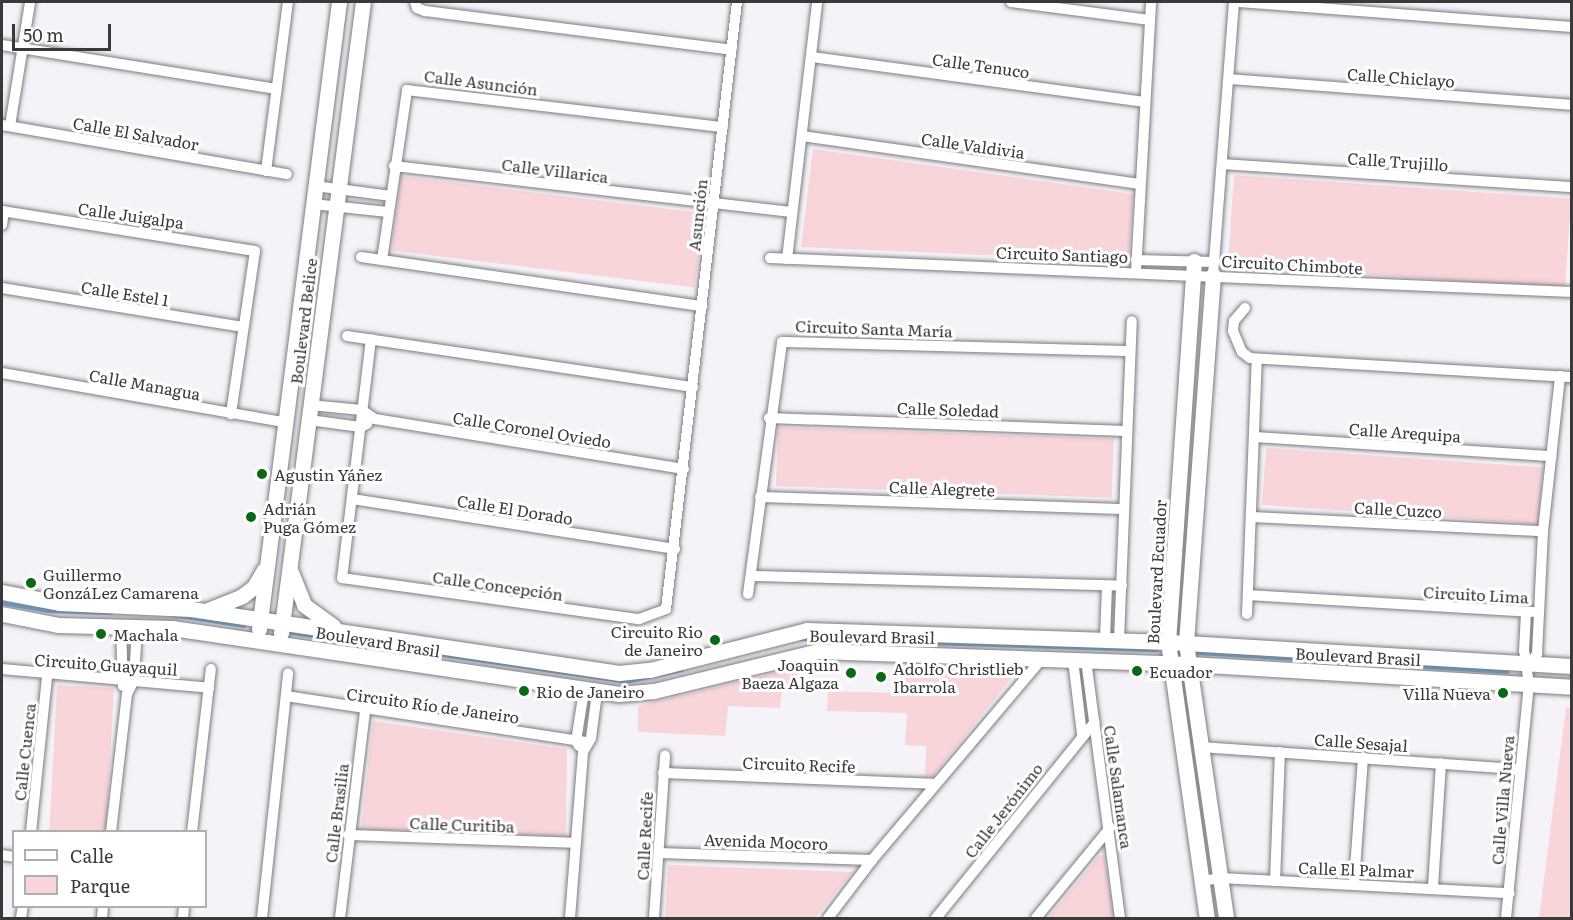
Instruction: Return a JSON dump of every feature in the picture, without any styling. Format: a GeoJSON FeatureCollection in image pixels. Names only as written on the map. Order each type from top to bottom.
{"type":"FeatureCollection","features":[{"type":"Feature","properties":{"kind":"main road","name":"Boulevard Belice"},"geometry":{"type":"LineString","coordinates":[[258,641],[339,2]]}},
{"type":"Feature","properties":{"kind":"main road","name":"Boulevard Belice"},"geometry":{"type":"LineString","coordinates":[[279,645],[363,2]]}},
{"type":"Feature","properties":{"kind":"main road","name":"Boulevard Ecuador"},"geometry":{"type":"LineString","coordinates":[[1193,268],[1168,642],[1207,918]]}},
{"type":"Feature","properties":{"kind":"main road","name":"Boulevard Ecuador"},"geometry":{"type":"LineString","coordinates":[[1214,268],[1186,643],[1226,918]]}},
{"type":"Feature","properties":{"kind":"main road"},"geometry":{"type":"LineString","coordinates":[[204,611],[242,596],[254,587],[268,562]]}},
{"type":"Feature","properties":{"kind":"main road"},"geometry":{"type":"LineString","coordinates":[[290,562],[296,592],[304,605],[315,615],[347,632]]}},
{"type":"Feature","properties":{"kind":"main road","name":"Boulevard Brasil"},"geometry":{"type":"LineString","coordinates":[[2,592],[59,603],[204,611],[619,673],[650,670],[807,630],[1168,642],[1572,666]]}},
{"type":"Feature","properties":{"kind":"main road","name":"Boulevard Brasil"},"geometry":{"type":"LineString","coordinates":[[2,614],[58,625],[137,627],[258,641],[590,692],[638,694],[806,652],[1171,663],[1572,687]]}},
{"type":"Feature","properties":{"kind":"street"},"geometry":{"type":"LineString","coordinates":[[6,125],[30,2]]}},
{"type":"Feature","properties":{"kind":"street"},"geometry":{"type":"LineString","coordinates":[[266,171],[288,2]]}},
{"type":"Feature","properties":{"kind":"street","name":"Asunción"},"geometry":{"type":"LineString","coordinates":[[702,306],[737,2]]}},
{"type":"Feature","properties":{"kind":"street"},"geometry":{"type":"LineString","coordinates":[[787,259],[790,212],[802,136],[817,2]]}},
{"type":"Feature","properties":{"kind":"street"},"geometry":{"type":"LineString","coordinates":[[1011,2],[1150,20]]}},
{"type":"Feature","properties":{"kind":"street","name":"Circuito Santiago"},"geometry":{"type":"LineString","coordinates":[[770,258],[1136,272],[1151,2]]}},
{"type":"Feature","properties":{"kind":"street","name":"Circuito Chimbote"},"geometry":{"type":"LineString","coordinates":[[1234,2],[1214,268],[1572,292]]}},
{"type":"Feature","properties":{"kind":"street"},"geometry":{"type":"LineString","coordinates":[[1239,2],[1572,27]]}},
{"type":"Feature","properties":{"kind":"street"},"geometry":{"type":"LineString","coordinates":[[416,5],[732,50]]}},
{"type":"Feature","properties":{"kind":"street"},"geometry":{"type":"LineString","coordinates":[[2,45],[277,89]]}},
{"type":"Feature","properties":{"kind":"street","name":"Calle Tenuco"},"geometry":{"type":"LineString","coordinates":[[812,57],[1145,102]]}},
{"type":"Feature","properties":{"kind":"street","name":"Calle Chiclayo"},"geometry":{"type":"LineString","coordinates":[[1229,79],[1572,105]]}},
{"type":"Feature","properties":{"kind":"street","name":"Calle Asunción"},"geometry":{"type":"LineString","coordinates":[[382,260],[394,166],[407,90],[723,127]]}},
{"type":"Feature","properties":{"kind":"street","name":"Calle El Salvador"},"geometry":{"type":"LineString","coordinates":[[6,125],[287,174]]}},
{"type":"Feature","properties":{"kind":"street","name":"Calle Valdivia"},"geometry":{"type":"LineString","coordinates":[[802,136],[1140,184]]}},
{"type":"Feature","properties":{"kind":"street","name":"Calle Trujillo"},"geometry":{"type":"LineString","coordinates":[[1223,164],[1572,187]]}},
{"type":"Feature","properties":{"kind":"street","name":"Calle Villarica"},"geometry":{"type":"LineString","coordinates":[[394,166],[790,212]]}},
{"type":"Feature","properties":{"kind":"street"},"geometry":{"type":"LineString","coordinates":[[315,186],[391,196]]}},
{"type":"Feature","properties":{"kind":"street"},"geometry":{"type":"LineString","coordinates":[[313,204],[388,212]]}},
{"type":"Feature","properties":{"kind":"street"},"geometry":{"type":"LineString","coordinates":[[2,225],[3,211]]}},
{"type":"Feature","properties":{"kind":"street","name":"Calle Juigalpa"},"geometry":{"type":"LineString","coordinates":[[3,211],[255,250],[243,327]]}},
{"type":"Feature","properties":{"kind":"street"},"geometry":{"type":"LineString","coordinates":[[361,257],[702,306]]}},
{"type":"Feature","properties":{"kind":"street"},"geometry":{"type":"LineString","coordinates":[[1136,260],[1193,268]]}},
{"type":"Feature","properties":{"kind":"street"},"geometry":{"type":"LineString","coordinates":[[1136,272],[1214,268]]}},
{"type":"Feature","properties":{"kind":"street","name":"Calle Estel 1"},"geometry":{"type":"LineString","coordinates":[[2,288],[243,327]]}},
{"type":"Feature","properties":{"kind":"street","name":"Calle Concepción"},"geometry":{"type":"LineString","coordinates":[[371,339],[342,578],[639,619],[668,605],[702,306]]}},
{"type":"Feature","properties":{"kind":"street"},"geometry":{"type":"LineString","coordinates":[[1245,308],[1234,321],[1233,331],[1242,352],[1257,359],[1572,377]]}},
{"type":"Feature","properties":{"kind":"street"},"geometry":{"type":"LineString","coordinates":[[1112,640],[1122,586],[1125,431],[1132,321]]}},
{"type":"Feature","properties":{"kind":"street"},"geometry":{"type":"LineString","coordinates":[[231,414],[243,327]]}},
{"type":"Feature","properties":{"kind":"street"},"geometry":{"type":"LineString","coordinates":[[347,336],[693,387]]}},
{"type":"Feature","properties":{"kind":"street","name":"Circuito Santa María"},"geometry":{"type":"LineString","coordinates":[[748,594],[778,349],[782,342],[789,339],[1130,351]]}},
{"type":"Feature","properties":{"kind":"street"},"geometry":{"type":"LineString","coordinates":[[1247,614],[1256,437],[1257,359]]}},
{"type":"Feature","properties":{"kind":"street","name":"Calle Managua"},"geometry":{"type":"LineString","coordinates":[[2,373],[284,422]]}},
{"type":"Feature","properties":{"kind":"street","name":"Circuito Lima"},"geometry":{"type":"LineString","coordinates":[[1248,595],[1538,612],[1543,531],[1560,376]]}},
{"type":"Feature","properties":{"kind":"street","name":"Calle Coronel Oviedo"},"geometry":{"type":"LineString","coordinates":[[309,412],[362,410],[375,419],[684,469]]}},
{"type":"Feature","properties":{"kind":"street"},"geometry":{"type":"LineString","coordinates":[[309,412],[361,427],[375,419]]}},
{"type":"Feature","properties":{"kind":"street","name":"Calle Soledad"},"geometry":{"type":"LineString","coordinates":[[769,418],[1125,431]]}},
{"type":"Feature","properties":{"kind":"street","name":"Calle Arequipa"},"geometry":{"type":"LineString","coordinates":[[1256,437],[1551,456]]}},
{"type":"Feature","properties":{"kind":"street","name":"Calle Alegrete"},"geometry":{"type":"LineString","coordinates":[[760,497],[1123,509]]}},
{"type":"Feature","properties":{"kind":"street","name":"Calle El Dorado"},"geometry":{"type":"LineString","coordinates":[[352,499],[675,549]]}},
{"type":"Feature","properties":{"kind":"street","name":"Calle Cuzco"},"geometry":{"type":"LineString","coordinates":[[1252,517],[1543,531]]}},
{"type":"Feature","properties":{"kind":"street"},"geometry":{"type":"LineString","coordinates":[[751,576],[1122,586]]}},
{"type":"Feature","properties":{"kind":"street"},"geometry":{"type":"LineString","coordinates":[[1107,586],[1112,640]]}},
{"type":"Feature","properties":{"kind":"street"},"geometry":{"type":"LineString","coordinates":[[1526,612],[1524,651],[1529,664]]}},
{"type":"Feature","properties":{"kind":"street"},"geometry":{"type":"LineString","coordinates":[[1529,664],[1537,654],[1538,612]]}},
{"type":"Feature","properties":{"kind":"street"},"geometry":{"type":"LineString","coordinates":[[121,627],[120,679],[127,694]]}},
{"type":"Feature","properties":{"kind":"street"},"geometry":{"type":"LineString","coordinates":[[111,830],[127,694],[134,680],[137,627]]}},
{"type":"Feature","properties":{"kind":"street"},"geometry":{"type":"LineString","coordinates":[[828,918],[934,784],[1042,659]]}},
{"type":"Feature","properties":{"kind":"street","name":"Calle Salamanca"},"geometry":{"type":"LineString","coordinates":[[1080,660],[1095,722],[1120,918]]}},
{"type":"Feature","properties":{"kind":"street","name":"Calle Salamanca"},"geometry":{"type":"LineString","coordinates":[[1080,660],[1082,734]]}},
{"type":"Feature","properties":{"kind":"street","name":"Calle Villa Nueva"},"geometry":{"type":"LineString","coordinates":[[1506,918],[1510,893],[1518,769],[1529,685],[1529,664]]}},
{"type":"Feature","properties":{"kind":"street","name":"Circuito Guayaquil"},"geometry":{"type":"LineString","coordinates":[[2,669],[47,676],[134,680],[209,688]]}},
{"type":"Feature","properties":{"kind":"street"},"geometry":{"type":"LineString","coordinates":[[192,830],[211,669]]}},
{"type":"Feature","properties":{"kind":"street"},"geometry":{"type":"LineString","coordinates":[[262,918],[288,673]]}},
{"type":"Feature","properties":{"kind":"street","name":"Calle Cuenca"},"geometry":{"type":"LineString","coordinates":[[31,830],[47,676]]}},
{"type":"Feature","properties":{"kind":"street"},"geometry":{"type":"LineString","coordinates":[[586,747],[576,741],[590,692]]}},
{"type":"Feature","properties":{"kind":"street"},"geometry":{"type":"LineString","coordinates":[[570,918],[590,692]]}},
{"type":"Feature","properties":{"kind":"street","name":"Circuito Río de Janeiro"},"geometry":{"type":"LineString","coordinates":[[286,696],[365,711],[576,741]]}},
{"type":"Feature","properties":{"kind":"street","name":"Calle Brasilia"},"geometry":{"type":"LineString","coordinates":[[340,918],[348,835],[365,711]]}},
{"type":"Feature","properties":{"kind":"street","name":"Calle Jerónimo"},"geometry":{"type":"LineString","coordinates":[[936,918],[1082,734],[1095,722]]}},
{"type":"Feature","properties":{"kind":"street","name":"Calle Sesajal"},"geometry":{"type":"LineString","coordinates":[[1202,747],[1518,769]]}},
{"type":"Feature","properties":{"kind":"street"},"geometry":{"type":"LineString","coordinates":[[1275,881],[1280,752]]}},
{"type":"Feature","properties":{"kind":"street","name":"Calle Recife"},"geometry":{"type":"LineString","coordinates":[[654,918],[664,755]]}},
{"type":"Feature","properties":{"kind":"street"},"geometry":{"type":"LineString","coordinates":[[1354,883],[1363,758]]}},
{"type":"Feature","properties":{"kind":"street"},"geometry":{"type":"LineString","coordinates":[[1433,887],[1441,763]]}},
{"type":"Feature","properties":{"kind":"street","name":"Circuito Recife"},"geometry":{"type":"LineString","coordinates":[[663,773],[934,784]]}},
{"type":"Feature","properties":{"kind":"street"},"geometry":{"type":"LineString","coordinates":[[1036,918],[1110,828]]}},
{"type":"Feature","properties":{"kind":"street","name":"Calle Curitiba"},"geometry":{"type":"LineString","coordinates":[[348,835],[575,843]]}},
{"type":"Feature","properties":{"kind":"street","name":"Avenida Mocoro"},"geometry":{"type":"LineString","coordinates":[[659,853],[872,860]]}},
{"type":"Feature","properties":{"kind":"street","name":"Calle El Palmar"},"geometry":{"type":"LineString","coordinates":[[1202,881],[1220,878],[1354,883],[1510,893]]}},
{"type":"Feature","properties":{"kind":"green space"},"geometry":{"type":"Polygon","coordinates":[[[813,149],[1133,194],[1129,261],[801,247],[813,149]]]}},
{"type":"Feature","properties":{"kind":"green space"},"geometry":{"type":"Polygon","coordinates":[[[1234,175],[1571,199],[1565,288],[1228,265],[1234,175]]]}},
{"type":"Feature","properties":{"kind":"green space"},"geometry":{"type":"Polygon","coordinates":[[[401,176],[704,213],[695,288],[392,250],[401,176]]]}},
{"type":"Feature","properties":{"kind":"green space"},"geometry":{"type":"Polygon","coordinates":[[[778,427],[1114,439],[1112,498],[776,486],[778,427]]]}},
{"type":"Feature","properties":{"kind":"green space"},"geometry":{"type":"Polygon","coordinates":[[[1266,448],[1542,467],[1538,524],[1262,505],[1266,448]]]}},
{"type":"Feature","properties":{"kind":"green space"},"geometry":{"type":"Polygon","coordinates":[[[804,666],[807,689],[782,688],[780,708],[728,706],[725,736],[638,732],[638,706],[804,666]]]}},
{"type":"Feature","properties":{"kind":"green space"},"geometry":{"type":"Polygon","coordinates":[[[895,666],[1018,670],[932,777],[925,777],[926,746],[905,745],[907,713],[827,711],[828,691],[894,693],[895,666]]]}},
{"type":"Feature","properties":{"kind":"green space"},"geometry":{"type":"Polygon","coordinates":[[[57,685],[114,688],[106,830],[49,830],[57,685]]]}},
{"type":"Feature","properties":{"kind":"green space"},"geometry":{"type":"Polygon","coordinates":[[[1566,708],[1572,708],[1571,918],[1539,918],[1566,708]]]}},
{"type":"Feature","properties":{"kind":"green space"},"geometry":{"type":"Polygon","coordinates":[[[373,721],[567,749],[566,836],[361,829],[373,721]]]}},
{"type":"Feature","properties":{"kind":"green space"},"geometry":{"type":"Polygon","coordinates":[[[1104,855],[1114,918],[1048,918],[1099,856],[1104,855]]]}},
{"type":"Feature","properties":{"kind":"green space"},"geometry":{"type":"Polygon","coordinates":[[[668,865],[852,872],[815,918],[665,918],[668,865]]]}},
{"type":"Feature","properties":{"kind":"waterway"},"geometry":{"type":"LineString","coordinates":[[2,603],[48,611],[111,613]]}},
{"type":"Feature","properties":{"kind":"waterway"},"geometry":{"type":"LineString","coordinates":[[172,615],[244,626]]}},
{"type":"Feature","properties":{"kind":"waterway"},"geometry":{"type":"LineString","coordinates":[[292,633],[626,682],[682,670]]}},
{"type":"Feature","properties":{"kind":"waterway"},"geometry":{"type":"LineString","coordinates":[[800,639],[1157,650]]}},
{"type":"Feature","properties":{"kind":"waterway"},"geometry":{"type":"LineString","coordinates":[[1198,653],[1507,672]]}},
{"type":"Feature","properties":{"kind":"place","name":"Agustin Yáñez"},"geometry":{"type":"Point","coordinates":[262,474]}},
{"type":"Feature","properties":{"kind":"place","name":"Adrián Puga Gómez"},"geometry":{"type":"Point","coordinates":[251,517]}},
{"type":"Feature","properties":{"kind":"place","name":"Guillermo GonzáLez Camarena"},"geometry":{"type":"Point","coordinates":[31,583]}},
{"type":"Feature","properties":{"kind":"place","name":"Machala"},"geometry":{"type":"Point","coordinates":[101,634]}},
{"type":"Feature","properties":{"kind":"place","name":"Circuito Rio de Janeiro"},"geometry":{"type":"Point","coordinates":[715,640]}},
{"type":"Feature","properties":{"kind":"place","name":"Ecuador"},"geometry":{"type":"Point","coordinates":[1137,671]}},
{"type":"Feature","properties":{"kind":"place","name":"Joaquin Baeza Algaza"},"geometry":{"type":"Point","coordinates":[851,673]}},
{"type":"Feature","properties":{"kind":"place","name":"Adolfo Christlieb Ibarrola"},"geometry":{"type":"Point","coordinates":[881,677]}},
{"type":"Feature","properties":{"kind":"place","name":"Rio de Janeiro"},"geometry":{"type":"Point","coordinates":[524,691]}},
{"type":"Feature","properties":{"kind":"place","name":"Villa Nueva"},"geometry":{"type":"Point","coordinates":[1503,693]}}]}
